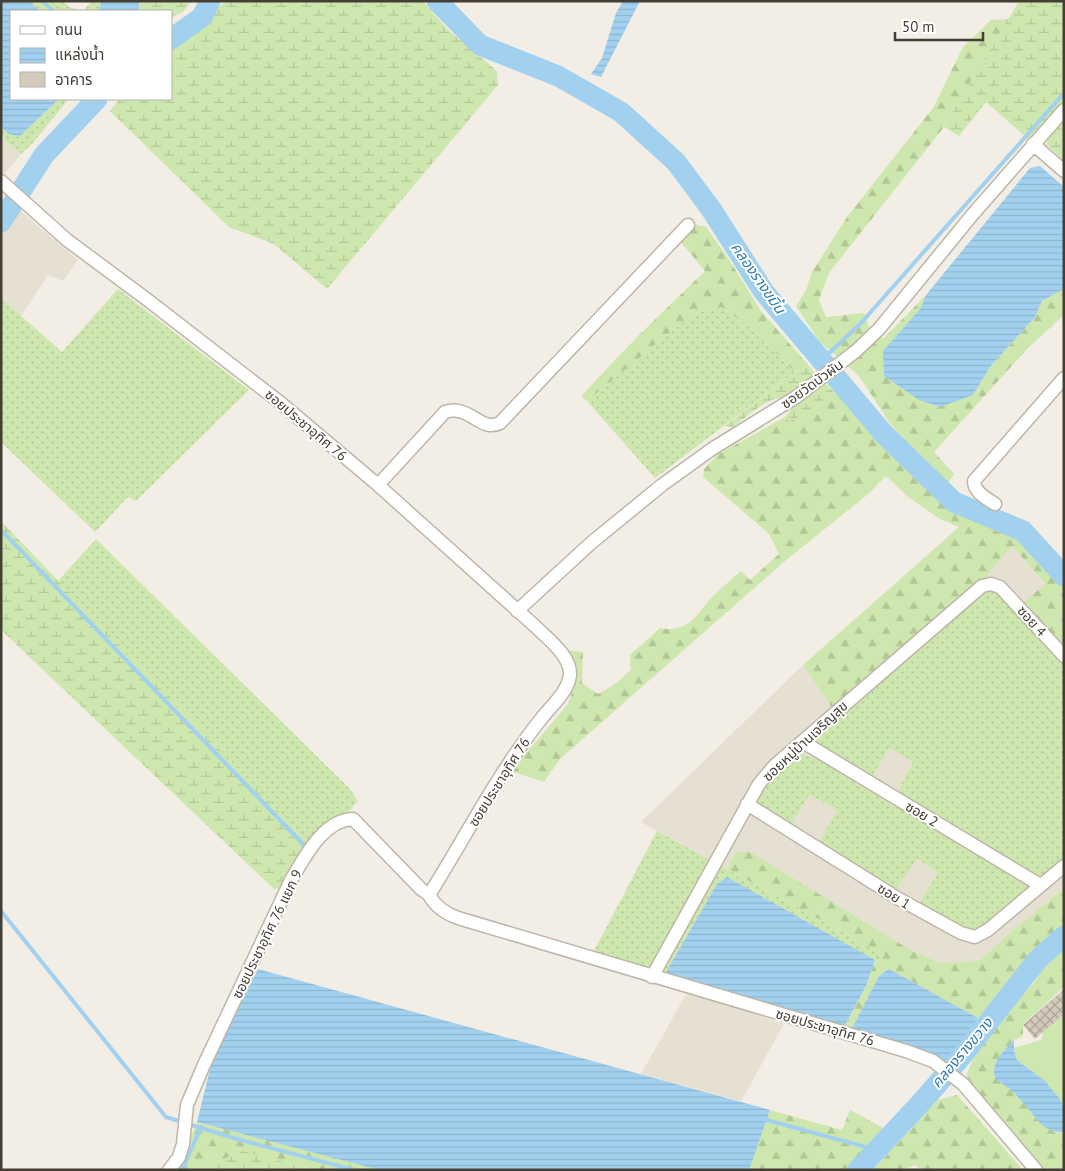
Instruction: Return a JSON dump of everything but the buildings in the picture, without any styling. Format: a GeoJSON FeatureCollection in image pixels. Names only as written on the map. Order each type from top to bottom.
{"type":"FeatureCollection","features":[{"type":"Feature","properties":{"kind":"street","name":"ซอยวัดบัวผัน"},"geometry":{"type":"LineString","coordinates":[[517,611],[591,543],[662,485],[712,450],[783,406],[835,368],[879,329],[973,214],[1064,110]]}},
{"type":"Feature","properties":{"kind":"street"},"geometry":{"type":"LineString","coordinates":[[1033,144],[1064,171]]}},
{"type":"Feature","properties":{"kind":"street","name":"ซอยประชาอุทิศ 76"},"geometry":{"type":"LineString","coordinates":[[1,181],[51,227],[282,404],[378,485],[542,633],[567,662],[570,674],[566,688],[516,753],[429,895],[434,904],[445,913],[458,918],[906,1051],[933,1061],[963,1084],[1036,1170]]}},
{"type":"Feature","properties":{"kind":"street"},"geometry":{"type":"LineString","coordinates":[[378,485],[445,412],[454,409],[462,411],[488,425],[494,426],[500,423],[688,225]]}},
{"type":"Feature","properties":{"kind":"street"},"geometry":{"type":"LineString","coordinates":[[995,504],[974,487],[974,481],[1064,378]]}},
{"type":"Feature","properties":{"kind":"street","name":"ซอยหมู่บ้านเจริญสุข"},"geometry":{"type":"LineString","coordinates":[[652,977],[747,804],[759,784],[774,766],[982,586],[991,584],[1000,587]]}},
{"type":"Feature","properties":{"kind":"street","name":"ซอย 4"},"geometry":{"type":"LineString","coordinates":[[1000,587],[1064,656]]}},
{"type":"Feature","properties":{"kind":"street","name":"ซอย 2"},"geometry":{"type":"LineString","coordinates":[[803,742],[1040,885]]}},
{"type":"Feature","properties":{"kind":"street","name":"ซอย 1"},"geometry":{"type":"LineString","coordinates":[[747,804],[899,899],[961,933],[975,937],[988,930],[1040,885]]}},
{"type":"Feature","properties":{"kind":"street","name":"ซอยประชาอุทิศ 76 แยก 9"},"geometry":{"type":"LineString","coordinates":[[169,1170],[179,1156],[183,1144],[187,1105],[203,1067],[292,880],[308,853],[321,837],[334,824],[344,819],[353,819],[429,895]]}},
{"type":"Feature","properties":{"kind":"street"},"geometry":{"type":"LineString","coordinates":[[1040,885],[1064,866]]}},
{"type":"Feature","properties":{"kind":"shaded area"},"geometry":{"type":"Polygon","coordinates":[[[1,137],[21,154],[5,174],[1,171],[1,137]]]}},
{"type":"Feature","properties":{"kind":"shaded area"},"geometry":{"type":"Polygon","coordinates":[[[17,208],[78,260],[63,281],[48,275],[21,316],[1,298],[1,232],[17,208]]]}},
{"type":"Feature","properties":{"kind":"shaded area"},"geometry":{"type":"Polygon","coordinates":[[[1012,546],[1045,585],[1064,651],[1064,663],[999,593],[864,695],[872,778],[889,748],[913,762],[898,790],[905,795],[895,807],[819,760],[809,795],[837,810],[819,844],[916,859],[938,873],[918,906],[1064,862],[1064,888],[1015,928],[979,961],[941,963],[909,949],[735,852],[727,869],[641,822],[803,665],[832,707],[985,580],[990,571],[1012,546]]]}},
{"type":"Feature","properties":{"kind":"shaded area"},"geometry":{"type":"Polygon","coordinates":[[[691,993],[784,1024],[741,1101],[641,1074],[685,996],[691,993]]]}},
{"type":"Feature","properties":{"kind":"green space"},"geometry":{"type":"Polygon","coordinates":[[[29,1],[63,1],[69,7],[80,10],[39,10],[29,1]]]}},
{"type":"Feature","properties":{"kind":"green space"},"geometry":{"type":"Polygon","coordinates":[[[92,1],[101,1],[99,10],[84,10],[92,1]]]}},
{"type":"Feature","properties":{"kind":"green space"},"geometry":{"type":"Polygon","coordinates":[[[139,1],[191,1],[184,11],[172,17],[172,10],[139,10],[139,1]]]}},
{"type":"Feature","properties":{"kind":"green space"},"geometry":{"type":"Polygon","coordinates":[[[227,1],[423,1],[447,29],[497,71],[498,85],[327,289],[274,244],[229,227],[110,111],[119,100],[172,100],[172,49],[227,1]]]}},
{"type":"Feature","properties":{"kind":"green space"},"geometry":{"type":"Polygon","coordinates":[[[1019,1],[1064,1],[1064,105],[1029,140],[986,102],[959,136],[944,127],[1019,1]]]}},
{"type":"Feature","properties":{"kind":"green space"},"geometry":{"type":"Polygon","coordinates":[[[1010,19],[944,127],[829,273],[819,300],[826,317],[864,313],[869,327],[883,339],[926,295],[921,308],[908,325],[973,395],[990,367],[1035,317],[1042,301],[1064,289],[1064,315],[1027,349],[934,452],[954,474],[946,486],[889,422],[859,376],[819,341],[796,306],[806,290],[812,272],[847,217],[933,108],[963,47],[991,20],[1010,19]]]}},
{"type":"Feature","properties":{"kind":"green space"},"geometry":{"type":"Polygon","coordinates":[[[58,100],[68,100],[31,145],[21,154],[1,137],[1,127],[8,134],[20,136],[58,100]]]}},
{"type":"Feature","properties":{"kind":"green space"},"geometry":{"type":"Polygon","coordinates":[[[1064,119],[1064,161],[1046,144],[1052,131],[1064,119]]]}},
{"type":"Feature","properties":{"kind":"green space"},"geometry":{"type":"Polygon","coordinates":[[[694,224],[706,227],[761,311],[809,366],[795,372],[755,332],[722,307],[692,314],[587,401],[581,396],[636,338],[705,271],[681,242],[694,224]]]}},
{"type":"Feature","properties":{"kind":"green space"},"geometry":{"type":"Polygon","coordinates":[[[118,289],[249,390],[136,501],[128,497],[95,532],[1,442],[1,298],[62,352],[118,289]]]}},
{"type":"Feature","properties":{"kind":"green space"},"geometry":{"type":"Polygon","coordinates":[[[722,307],[755,332],[795,372],[655,478],[587,401],[692,314],[722,307]]]}},
{"type":"Feature","properties":{"kind":"green space"},"geometry":{"type":"Polygon","coordinates":[[[809,366],[834,392],[807,414],[789,421],[785,417],[791,409],[786,398],[779,398],[765,403],[733,427],[725,426],[795,372],[809,366]]]}},
{"type":"Feature","properties":{"kind":"green space"},"geometry":{"type":"Polygon","coordinates":[[[834,392],[907,460],[913,472],[937,494],[962,513],[1020,535],[1064,580],[1064,651],[1022,604],[1045,584],[1012,546],[990,571],[985,580],[832,708],[803,665],[959,527],[940,519],[908,497],[886,476],[867,495],[785,561],[560,759],[544,782],[511,771],[568,704],[574,686],[574,662],[567,650],[583,652],[582,683],[598,694],[615,684],[631,670],[630,655],[660,628],[670,629],[684,626],[741,571],[750,580],[779,554],[769,534],[703,477],[704,469],[717,455],[785,417],[789,421],[807,414],[834,392]]]}},
{"type":"Feature","properties":{"kind":"green space"},"geometry":{"type":"Polygon","coordinates":[[[1,521],[308,842],[282,888],[274,889],[1,630],[1,521]]]}},
{"type":"Feature","properties":{"kind":"green space"},"geometry":{"type":"Polygon","coordinates":[[[96,539],[350,789],[358,801],[347,814],[308,842],[58,581],[96,539]]]}},
{"type":"Feature","properties":{"kind":"green space"},"geometry":{"type":"Polygon","coordinates":[[[990,590],[999,593],[1064,663],[1064,862],[983,930],[974,933],[917,906],[938,873],[917,859],[894,892],[818,845],[837,810],[809,795],[790,826],[754,804],[774,776],[799,753],[819,760],[895,807],[905,795],[898,790],[913,762],[889,748],[872,778],[817,747],[813,740],[980,594],[990,590]]]}},
{"type":"Feature","properties":{"kind":"green space"},"geometry":{"type":"Polygon","coordinates":[[[657,831],[885,955],[879,962],[717,884],[665,974],[593,953],[657,831]]]}},
{"type":"Feature","properties":{"kind":"green space"},"geometry":{"type":"Polygon","coordinates":[[[735,852],[750,852],[909,949],[941,963],[979,961],[1015,928],[1064,888],[1064,930],[1001,998],[978,1018],[889,969],[879,976],[851,1030],[844,1027],[866,986],[875,960],[879,962],[885,955],[727,869],[735,852]]]}},
{"type":"Feature","properties":{"kind":"green space"},"geometry":{"type":"Polygon","coordinates":[[[1064,947],[1064,987],[1023,1024],[1023,1036],[1014,1040],[997,1080],[1008,1087],[1056,1133],[1064,1132],[1064,1170],[1043,1170],[966,1076],[973,1059],[998,1021],[1033,984],[1050,957],[1064,947]]]}},
{"type":"Feature","properties":{"kind":"green space"},"geometry":{"type":"Polygon","coordinates":[[[1064,995],[1064,1108],[1060,1099],[1027,1067],[1017,1060],[1014,1048],[1041,1040],[1048,1016],[1064,995]]]}},
{"type":"Feature","properties":{"kind":"green space"},"geometry":{"type":"Polygon","coordinates":[[[957,1095],[1023,1170],[921,1170],[915,1165],[903,1170],[873,1170],[938,1100],[957,1095]]]}},
{"type":"Feature","properties":{"kind":"green space"},"geometry":{"type":"Polygon","coordinates":[[[770,1110],[842,1130],[850,1110],[887,1130],[849,1170],[748,1170],[770,1110]]]}},
{"type":"Feature","properties":{"kind":"green space"},"geometry":{"type":"Polygon","coordinates":[[[197,1122],[383,1170],[315,1170],[243,1151],[212,1164],[208,1170],[177,1170],[197,1122]]]}},
{"type":"Feature","properties":{"kind":"green space"},"geometry":{"type":"Polygon","coordinates":[[[243,1151],[315,1170],[208,1170],[212,1164],[243,1151]]]}},
{"type":"Feature","properties":{"kind":"water"},"geometry":{"type":"Polygon","coordinates":[[[1,1],[29,1],[39,10],[10,10],[10,100],[58,100],[20,136],[8,134],[1,127],[1,1]]]}},
{"type":"Feature","properties":{"kind":"water"},"geometry":{"type":"Polygon","coordinates":[[[101,1],[139,1],[139,10],[99,10],[101,1]]]}},
{"type":"Feature","properties":{"kind":"water"},"geometry":{"type":"Polygon","coordinates":[[[623,1],[640,1],[601,77],[591,74],[602,58],[616,13],[623,1]]]}},
{"type":"Feature","properties":{"kind":"water"},"geometry":{"type":"Polygon","coordinates":[[[1040,166],[1064,187],[1064,289],[1042,301],[1035,317],[990,367],[973,395],[940,407],[919,400],[884,376],[883,351],[921,308],[926,295],[1030,168],[1040,166]]]}},
{"type":"Feature","properties":{"kind":"water"},"geometry":{"type":"Polygon","coordinates":[[[727,877],[875,960],[866,986],[844,1027],[665,974],[717,884],[727,877]]]}},
{"type":"Feature","properties":{"kind":"water"},"geometry":{"type":"Polygon","coordinates":[[[258,969],[770,1110],[749,1170],[380,1170],[197,1122],[211,1065],[258,969]]]}},
{"type":"Feature","properties":{"kind":"water"},"geometry":{"type":"Polygon","coordinates":[[[889,969],[978,1018],[972,1038],[947,1063],[941,1058],[851,1030],[879,976],[889,969]]]}},
{"type":"Feature","properties":{"kind":"water"},"geometry":{"type":"Polygon","coordinates":[[[1014,1040],[1017,1060],[1045,1081],[1060,1099],[1064,1108],[1064,1132],[1053,1131],[1042,1125],[1017,1095],[996,1078],[994,1068],[996,1063],[1014,1040]]]}},
{"type":"Feature","properties":{"kind":"waterway"},"geometry":{"type":"LineString","coordinates":[[42,1],[52,10]]}},
{"type":"Feature","properties":{"kind":"waterway"},"geometry":{"type":"LineString","coordinates":[[172,38],[202,17],[210,1]]}},
{"type":"Feature","properties":{"kind":"waterway","name":"คลองรางขมิ้น"},"geometry":{"type":"LineString","coordinates":[[437,1],[480,45],[558,76],[621,112],[676,162],[711,209],[764,292],[883,433],[954,502],[1023,531],[1064,576]]}},
{"type":"Feature","properties":{"kind":"waterway"},"geometry":{"type":"LineString","coordinates":[[822,360],[862,322],[1064,93]]}},
{"type":"Feature","properties":{"kind":"waterway"},"geometry":{"type":"LineString","coordinates":[[1,222],[44,155],[96,100]]}},
{"type":"Feature","properties":{"kind":"waterway"},"geometry":{"type":"LineString","coordinates":[[1,530],[304,845]]}},
{"type":"Feature","properties":{"kind":"waterway"},"geometry":{"type":"LineString","coordinates":[[1,911],[166,1117],[182,1122]]}},
{"type":"Feature","properties":{"kind":"waterway","name":"คลองรางขวาง"},"geometry":{"type":"LineString","coordinates":[[858,1170],[961,1057],[1038,959],[1064,936]]}},
{"type":"Feature","properties":{"kind":"waterway"},"geometry":{"type":"LineString","coordinates":[[763,1119],[877,1150]]}},
{"type":"Feature","properties":{"kind":"waterway"},"geometry":{"type":"LineString","coordinates":[[188,1124],[354,1170]]}},
{"type":"Feature","properties":{"kind":"waterway"},"geometry":{"type":"LineString","coordinates":[[182,1170],[201,1127]]}}]}
